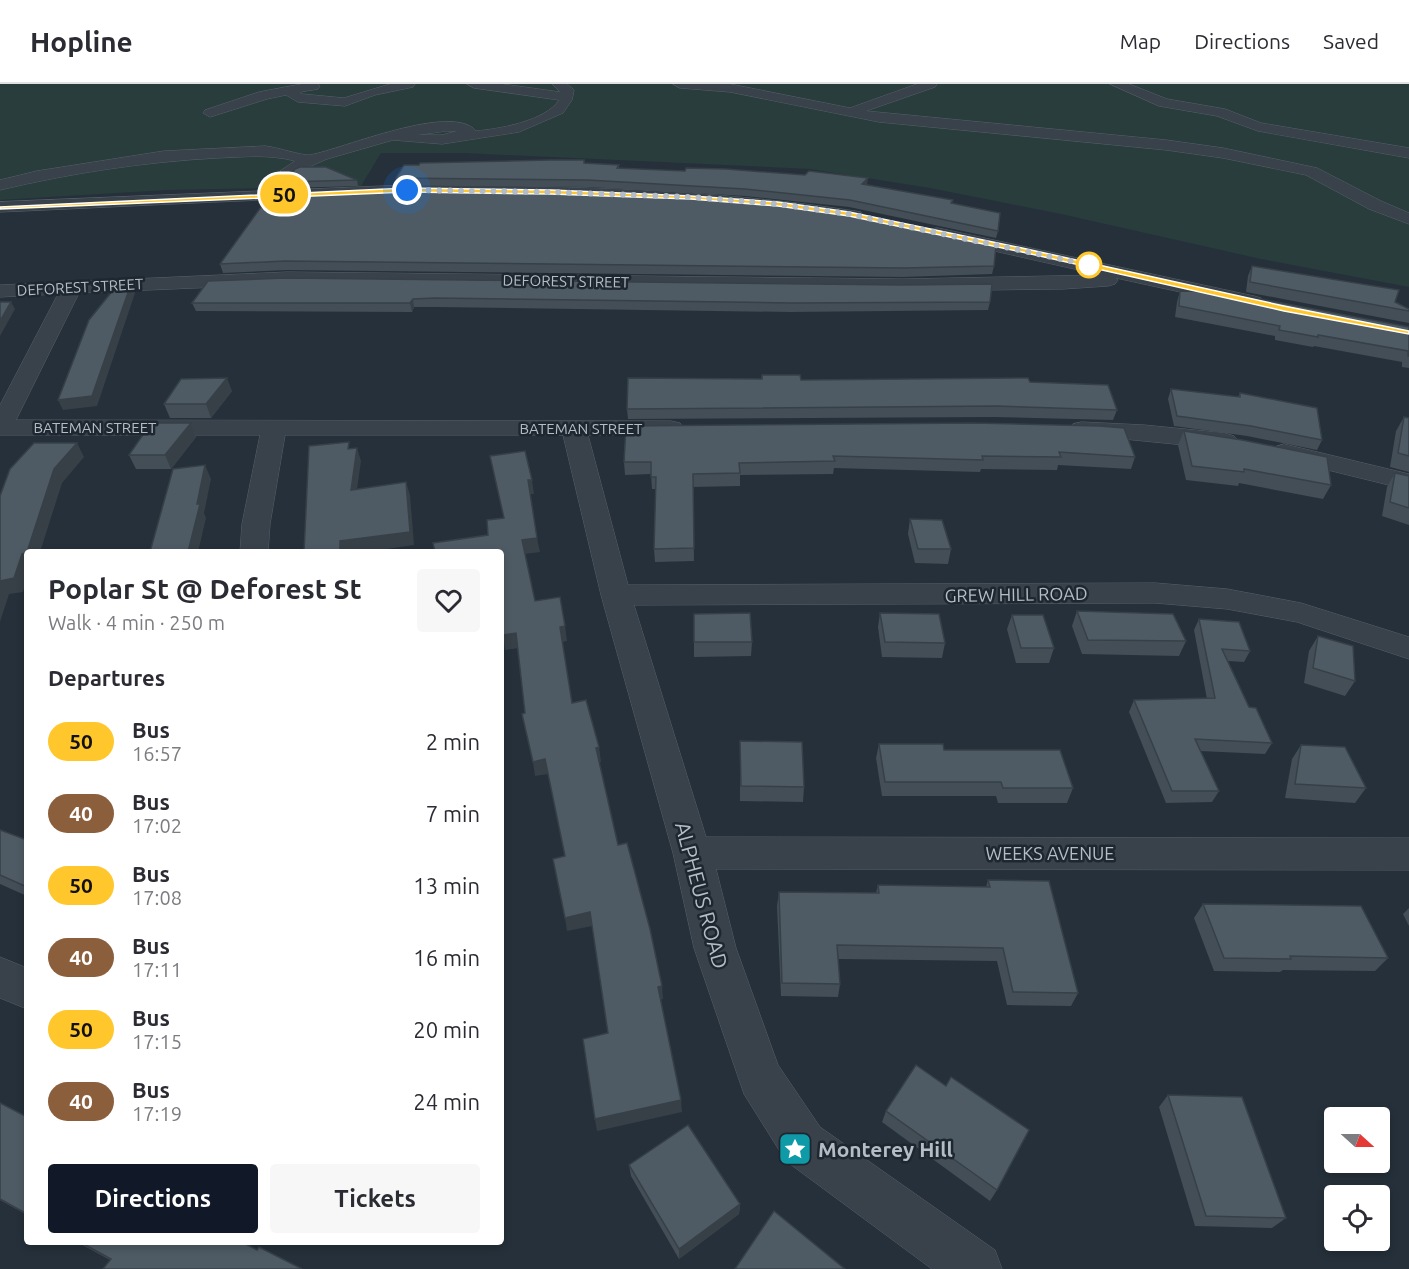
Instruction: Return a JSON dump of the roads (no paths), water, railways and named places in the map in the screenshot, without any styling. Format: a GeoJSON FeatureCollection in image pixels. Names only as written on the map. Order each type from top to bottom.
{"type":"FeatureCollection","features":[{"type":"Feature","properties":{"kind":"street"},"geometry":{"type":"LineString","coordinates":[[210,114],[264,95],[291,92],[324,84]]}},
{"type":"Feature","properties":{"kind":"street"},"geometry":{"type":"LineString","coordinates":[[291,92],[298,98],[345,102],[371,92],[408,84]]}},
{"type":"Feature","properties":{"kind":"street"},"geometry":{"type":"LineString","coordinates":[[396,136],[424,141],[504,134],[520,130],[566,103],[563,91],[474,84]]}},
{"type":"Feature","properties":{"kind":"street"},"geometry":{"type":"LineString","coordinates":[[680,84],[730,88],[910,121],[1166,145],[1270,162],[1311,171],[1375,205],[1409,219]]}},
{"type":"Feature","properties":{"kind":"street"},"geometry":{"type":"LineString","coordinates":[[857,112],[856,110],[869,104],[930,84]]}},
{"type":"Feature","properties":{"kind":"street"},"geometry":{"type":"LineString","coordinates":[[1117,84],[1164,103],[1220,112],[1258,128],[1409,153]]}},
{"type":"Feature","properties":{"kind":"street"},"geometry":{"type":"LineString","coordinates":[[489,101],[508,103]]}},
{"type":"Feature","properties":{"kind":"street"},"geometry":{"type":"LineString","coordinates":[[524,109],[550,114]]}},
{"type":"Feature","properties":{"kind":"street"},"geometry":{"type":"LineString","coordinates":[[384,122],[408,124],[418,130]]}},
{"type":"Feature","properties":{"kind":"street"},"geometry":{"type":"LineString","coordinates":[[0,207],[278,176],[338,149],[433,127],[461,127],[470,131],[461,136]]}},
{"type":"Feature","properties":{"kind":"street"},"geometry":{"type":"LineString","coordinates":[[0,185],[37,176],[101,168],[179,169],[278,176],[407,190],[528,191],[691,197],[778,204],[872,219]]}},
{"type":"Feature","properties":{"kind":"street"},"geometry":{"type":"LineString","coordinates":[[0,190],[278,176]]}},
{"type":"Feature","properties":{"kind":"street"},"geometry":{"type":"LineString","coordinates":[[918,228],[1274,306]]}},
{"type":"Feature","properties":{"kind":"street","name":"DEFOREST STREET"},"geometry":{"type":"LineString","coordinates":[[0,291],[287,278],[903,285],[1052,283],[1105,280],[1131,274]]}},
{"type":"Feature","properties":{"kind":"street"},"geometry":{"type":"LineString","coordinates":[[0,427],[72,287]]}},
{"type":"Feature","properties":{"kind":"street","name":"BATEMAN STREET"},"geometry":{"type":"LineString","coordinates":[[0,427],[699,429]]}},
{"type":"Feature","properties":{"kind":"street"},"geometry":{"type":"LineString","coordinates":[[254,549],[256,524],[274,427]]}},
{"type":"Feature","properties":{"kind":"street","name":"ALPHEUS ROAD"},"geometry":{"type":"LineString","coordinates":[[574,428],[616,595],[692,853],[715,948],[760,1078],[803,1144],[976,1269]]}},
{"type":"Feature","properties":{"kind":"street"},"geometry":{"type":"LineString","coordinates":[[1061,428],[1144,432],[1258,447],[1341,464],[1409,482]]}},
{"type":"Feature","properties":{"kind":"street","name":"GREW HILL ROAD"},"geometry":{"type":"LineString","coordinates":[[616,595],[1155,592],[1227,599],[1301,613],[1409,648]]}},
{"type":"Feature","properties":{"kind":"street","name":"WEEKS AVENUE"},"geometry":{"type":"LineString","coordinates":[[692,853],[1409,854]]}},
{"type":"Feature","properties":{"kind":"street"},"geometry":{"type":"LineString","coordinates":[[0,977],[24,988]]}},
{"type":"Feature","properties":{"kind":"place","name":"Monterey Hill"},"geometry":{"type":"Point","coordinates":[795,1149]}}]}
